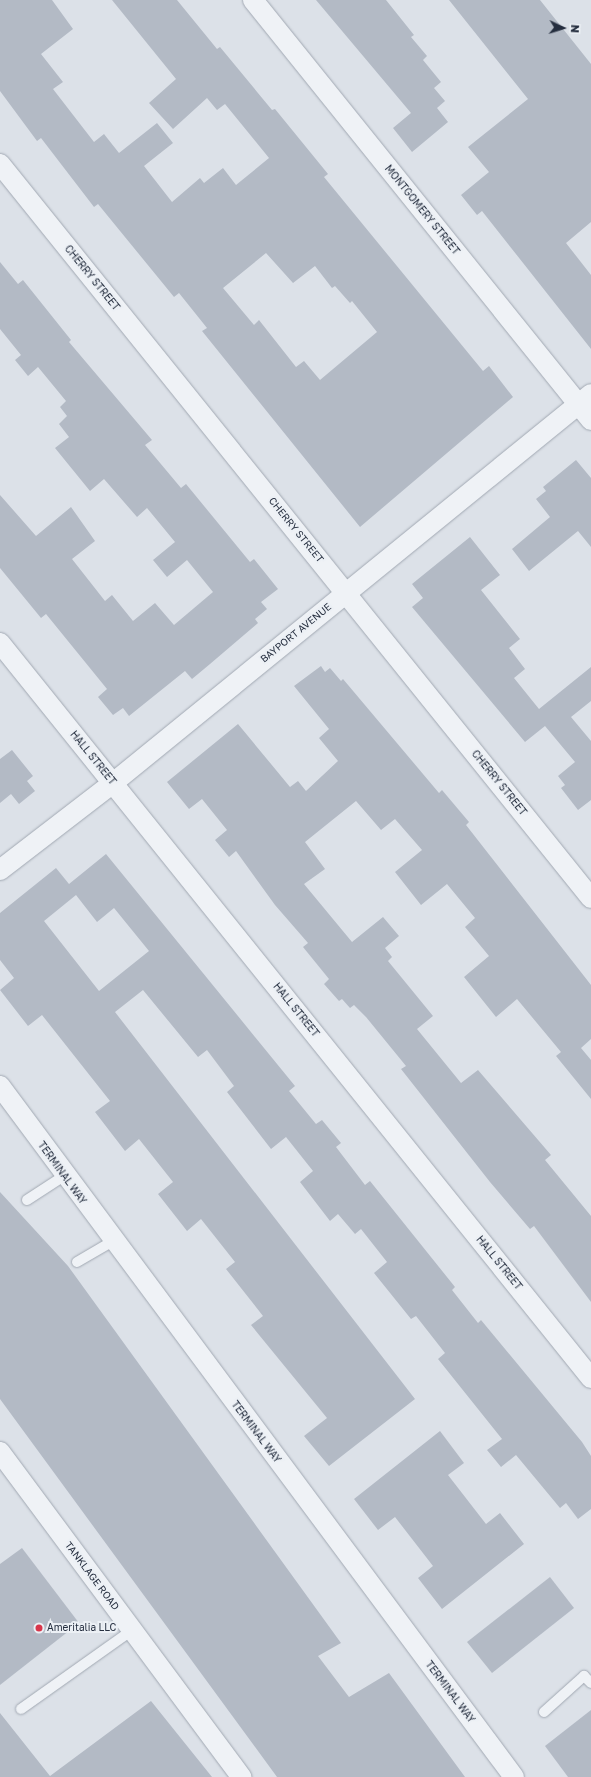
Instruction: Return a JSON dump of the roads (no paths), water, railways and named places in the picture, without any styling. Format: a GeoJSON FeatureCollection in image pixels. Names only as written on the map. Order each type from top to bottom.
{"type":"FeatureCollection","features":[{"type":"Feature","properties":{"kind":"street","name":"MONTGOMERY STREET"},"geometry":{"type":"LineString","coordinates":[[253,0],[585,399],[591,420]]}},
{"type":"Feature","properties":{"kind":"street","name":"CHERRY STREET"},"geometry":{"type":"LineString","coordinates":[[0,164],[591,898]]}},
{"type":"Feature","properties":{"kind":"street","name":"BAYPORT AVENUE"},"geometry":{"type":"LineString","coordinates":[[0,870],[113,783],[585,399]]}},
{"type":"Feature","properties":{"kind":"street","name":"HALL STREET"},"geometry":{"type":"LineString","coordinates":[[0,643],[591,1378]]}},
{"type":"Feature","properties":{"kind":"street","name":"TERMINAL WAY"},"geometry":{"type":"LineString","coordinates":[[0,1086],[64,1176],[514,1777]]}},
{"type":"Feature","properties":{"kind":"street","name":"TANKLAGE ROAD"},"geometry":{"type":"LineString","coordinates":[[2,1457],[241,1777]]}},
{"type":"Feature","properties":{"kind":"lane"},"geometry":{"type":"LineString","coordinates":[[27,1200],[64,1176]]}},
{"type":"Feature","properties":{"kind":"lane"},"geometry":{"type":"LineString","coordinates":[[77,1262],[113,1241]]}},
{"type":"Feature","properties":{"kind":"lane"},"geometry":{"type":"LineString","coordinates":[[21,1709],[132,1630]]}},
{"type":"Feature","properties":{"kind":"lane"},"geometry":{"type":"LineString","coordinates":[[544,1712],[584,1676],[591,1683]]}},
{"type":"Feature","properties":{"kind":"place","name":"Ameritalia LLC"},"geometry":{"type":"Point","coordinates":[39,1628]}}]}
